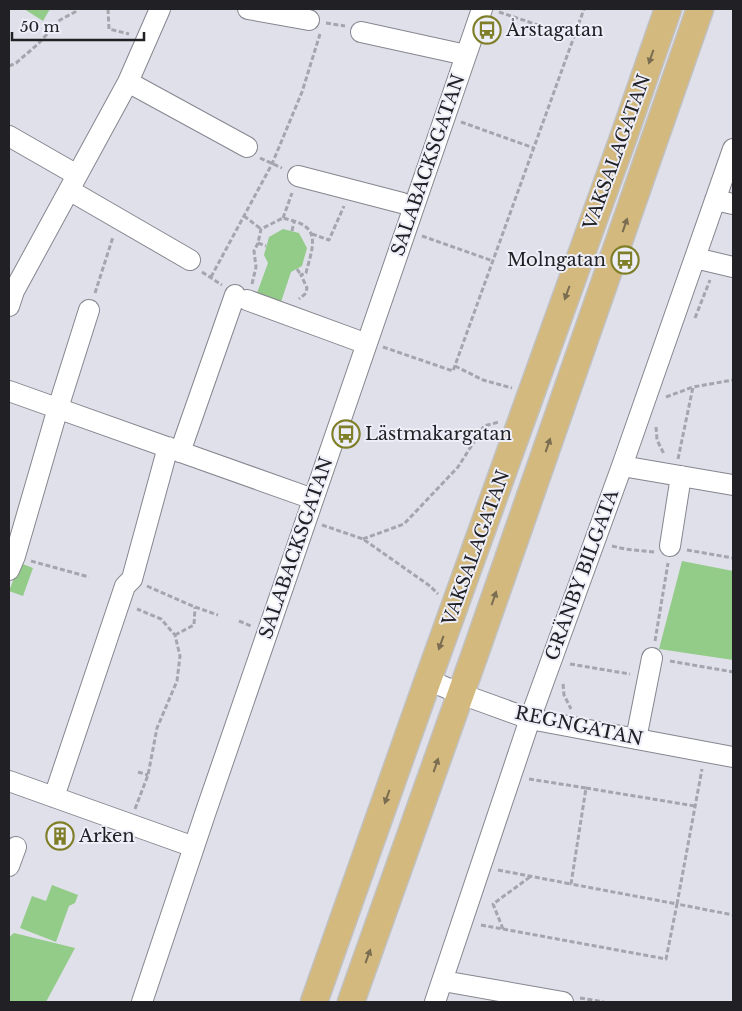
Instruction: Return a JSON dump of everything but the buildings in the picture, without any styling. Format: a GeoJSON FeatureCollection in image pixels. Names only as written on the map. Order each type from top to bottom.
{"type":"FeatureCollection","features":[{"type":"Feature","properties":{"kind":"main road","name":"VAKSALAGATAN"},"geometry":{"type":"LineString","coordinates":[[314,1002],[668,9]]}},
{"type":"Feature","properties":{"kind":"main road","name":"VAKSALAGATAN"},"geometry":{"type":"LineString","coordinates":[[351,1002],[700,9]]}},
{"type":"Feature","properties":{"kind":"street"},"geometry":{"type":"LineString","coordinates":[[9,306],[14,290],[128,82],[160,9]]}},
{"type":"Feature","properties":{"kind":"street"},"geometry":{"type":"LineString","coordinates":[[248,9],[319,19]]}},
{"type":"Feature","properties":{"kind":"street","name":"SALABACKSGATAN"},"geometry":{"type":"LineString","coordinates":[[142,1002],[466,55],[488,10]]}},
{"type":"Feature","properties":{"kind":"street"},"geometry":{"type":"LineString","coordinates":[[361,32],[466,55]]}},
{"type":"Feature","properties":{"kind":"street"},"geometry":{"type":"LineString","coordinates":[[128,82],[247,147]]}},
{"type":"Feature","properties":{"kind":"street"},"geometry":{"type":"LineString","coordinates":[[9,136],[73,182],[119,219],[190,260]]}},
{"type":"Feature","properties":{"kind":"street","name":"GRÄNBY BILGATA"},"geometry":{"type":"LineString","coordinates":[[435,1002],[530,719],[695,258],[724,202],[733,149]]}},
{"type":"Feature","properties":{"kind":"street"},"geometry":{"type":"LineString","coordinates":[[298,176],[402,203]]}},
{"type":"Feature","properties":{"kind":"street"},"geometry":{"type":"LineString","coordinates":[[695,258],[725,265]]}},
{"type":"Feature","properties":{"kind":"street"},"geometry":{"type":"LineString","coordinates":[[54,797],[125,586],[132,580],[174,449],[241,297],[356,340]]}},
{"type":"Feature","properties":{"kind":"street"},"geometry":{"type":"LineString","coordinates":[[12,563],[89,310]]}},
{"type":"Feature","properties":{"kind":"street"},"geometry":{"type":"LineString","coordinates":[[9,391],[313,499]]}},
{"type":"Feature","properties":{"kind":"street"},"geometry":{"type":"LineString","coordinates":[[622,466],[733,484]]}},
{"type":"Feature","properties":{"kind":"street"},"geometry":{"type":"LineString","coordinates":[[670,550],[681,476]]}},
{"type":"Feature","properties":{"kind":"street"},"geometry":{"type":"LineString","coordinates":[[636,739],[650,668]]}},
{"type":"Feature","properties":{"kind":"street","name":"REGNGATAN"},"geometry":{"type":"LineString","coordinates":[[428,680],[460,694],[530,719],[733,756]]}},
{"type":"Feature","properties":{"kind":"street"},"geometry":{"type":"LineString","coordinates":[[9,781],[194,847]]}},
{"type":"Feature","properties":{"kind":"street"},"geometry":{"type":"LineString","coordinates":[[9,866],[16,847]]}},
{"type":"Feature","properties":{"kind":"street"},"geometry":{"type":"LineString","coordinates":[[443,981],[563,1002]]}},
{"type":"Feature","properties":{"kind":"path"},"geometry":{"type":"LineString","coordinates":[[9,66],[16,63],[38,44],[60,20],[75,12],[76,9]]}},
{"type":"Feature","properties":{"kind":"path"},"geometry":{"type":"LineString","coordinates":[[108,9],[109,29],[146,39]]}},
{"type":"Feature","properties":{"kind":"path"},"geometry":{"type":"LineString","coordinates":[[380,346],[453,371],[584,9]]}},
{"type":"Feature","properties":{"kind":"path"},"geometry":{"type":"LineString","coordinates":[[488,10],[574,37]]}},
{"type":"Feature","properties":{"kind":"path"},"geometry":{"type":"LineString","coordinates":[[211,277],[272,164],[302,92],[319,19],[357,27],[361,32]]}},
{"type":"Feature","properties":{"kind":"path"},"geometry":{"type":"LineString","coordinates":[[456,121],[534,148]]}},
{"type":"Feature","properties":{"kind":"path"},"geometry":{"type":"LineString","coordinates":[[247,147],[250,153],[298,176],[283,218],[261,229]]}},
{"type":"Feature","properties":{"kind":"path"},"geometry":{"type":"LineString","coordinates":[[312,234],[330,240],[351,189]]}},
{"type":"Feature","properties":{"kind":"path"},"geometry":{"type":"LineString","coordinates":[[244,216],[261,229]]}},
{"type":"Feature","properties":{"kind":"path"},"geometry":{"type":"LineString","coordinates":[[283,218],[306,226],[312,234],[313,243],[306,273],[301,275]]}},
{"type":"Feature","properties":{"kind":"path"},"geometry":{"type":"LineString","coordinates":[[89,310],[119,219]]}},
{"type":"Feature","properties":{"kind":"path"},"geometry":{"type":"LineString","coordinates":[[292,232],[294,222]]}},
{"type":"Feature","properties":{"kind":"path"},"geometry":{"type":"LineString","coordinates":[[190,260],[196,268],[241,297],[256,267],[254,252],[261,229]]}},
{"type":"Feature","properties":{"kind":"path"},"geometry":{"type":"LineString","coordinates":[[417,234],[493,261]]}},
{"type":"Feature","properties":{"kind":"path"},"geometry":{"type":"LineString","coordinates":[[258,242],[266,246]]}},
{"type":"Feature","properties":{"kind":"path"},"geometry":{"type":"LineString","coordinates":[[693,325],[725,265]]}},
{"type":"Feature","properties":{"kind":"path"},"geometry":{"type":"LineString","coordinates":[[293,316],[298,300],[305,294],[307,288],[297,269]]}},
{"type":"Feature","properties":{"kind":"path"},"geometry":{"type":"LineString","coordinates":[[455,366],[483,380],[515,389]]}},
{"type":"Feature","properties":{"kind":"path"},"geometry":{"type":"LineString","coordinates":[[666,397],[693,387],[733,380]]}},
{"type":"Feature","properties":{"kind":"path"},"geometry":{"type":"LineString","coordinates":[[656,423],[657,440],[664,454],[678,461],[693,387]]}},
{"type":"Feature","properties":{"kind":"path"},"geometry":{"type":"LineString","coordinates":[[662,406],[669,388]]}},
{"type":"Feature","properties":{"kind":"path"},"geometry":{"type":"LineString","coordinates":[[363,539],[404,524],[458,467],[484,426],[504,421]]}},
{"type":"Feature","properties":{"kind":"path"},"geometry":{"type":"LineString","coordinates":[[306,522],[322,525],[363,539],[430,586],[441,598]]}},
{"type":"Feature","properties":{"kind":"path"},"geometry":{"type":"LineString","coordinates":[[614,538],[611,545],[626,549],[670,550],[733,558]]}},
{"type":"Feature","properties":{"kind":"path"},"geometry":{"type":"LineString","coordinates":[[650,668],[670,550]]}},
{"type":"Feature","properties":{"kind":"path"},"geometry":{"type":"LineString","coordinates":[[12,563],[89,577]]}},
{"type":"Feature","properties":{"kind":"path"},"geometry":{"type":"LineString","coordinates":[[132,580],[218,615]]}},
{"type":"Feature","properties":{"kind":"path"},"geometry":{"type":"LineString","coordinates":[[120,602],[161,619],[175,635],[180,656],[177,681],[157,728],[148,775],[130,824]]}},
{"type":"Feature","properties":{"kind":"path"},"geometry":{"type":"LineString","coordinates":[[175,635],[194,625],[195,607]]}},
{"type":"Feature","properties":{"kind":"path"},"geometry":{"type":"LineString","coordinates":[[238,622],[252,626]]}},
{"type":"Feature","properties":{"kind":"path"},"geometry":{"type":"LineString","coordinates":[[566,672],[569,664],[733,672]]}},
{"type":"Feature","properties":{"kind":"path"},"geometry":{"type":"LineString","coordinates":[[563,680],[564,695],[572,710]]}},
{"type":"Feature","properties":{"kind":"path"},"geometry":{"type":"LineString","coordinates":[[463,922],[666,959],[706,752]]}},
{"type":"Feature","properties":{"kind":"path"},"geometry":{"type":"LineString","coordinates":[[138,772],[148,775]]}},
{"type":"Feature","properties":{"kind":"path"},"geometry":{"type":"LineString","coordinates":[[511,776],[695,806]]}},
{"type":"Feature","properties":{"kind":"path"},"geometry":{"type":"LineString","coordinates":[[571,884],[586,788]]}},
{"type":"Feature","properties":{"kind":"path"},"geometry":{"type":"LineString","coordinates":[[481,867],[733,915]]}},
{"type":"Feature","properties":{"kind":"path"},"geometry":{"type":"LineString","coordinates":[[503,929],[493,904],[530,877]]}},
{"type":"Feature","properties":{"kind":"green space"},"geometry":{"type":"Polygon","coordinates":[[[24,9],[50,9],[43,21],[24,9]]]}},
{"type":"Feature","properties":{"kind":"green space"},"geometry":{"type":"Polygon","coordinates":[[[283,229],[299,233],[307,248],[302,266],[291,272],[281,302],[257,293],[268,263],[264,255],[269,237],[283,229]]]}},
{"type":"Feature","properties":{"kind":"green space"},"geometry":{"type":"Polygon","coordinates":[[[682,561],[733,571],[733,660],[659,649],[682,561]]]}},
{"type":"Feature","properties":{"kind":"green space"},"geometry":{"type":"Polygon","coordinates":[[[20,563],[33,568],[23,596],[9,591],[20,563]]]}},
{"type":"Feature","properties":{"kind":"green space"},"geometry":{"type":"Polygon","coordinates":[[[52,885],[78,895],[75,903],[69,906],[56,942],[20,928],[32,896],[46,901],[52,885]]]}},
{"type":"Feature","properties":{"kind":"green space"},"geometry":{"type":"Polygon","coordinates":[[[14,933],[75,948],[46,1002],[9,1002],[9,937],[14,933]]]}},
{"type":"Feature","properties":{"kind":"place","name":"Årstagatan"},"geometry":{"type":"Point","coordinates":[487,30]}},
{"type":"Feature","properties":{"kind":"place","name":"Molngatan"},"geometry":{"type":"Point","coordinates":[625,260]}},
{"type":"Feature","properties":{"kind":"place","name":"Lästmakargatan"},"geometry":{"type":"Point","coordinates":[346,434]}},
{"type":"Feature","properties":{"kind":"place","name":"Arken"},"geometry":{"type":"Point","coordinates":[60,836]}}]}
